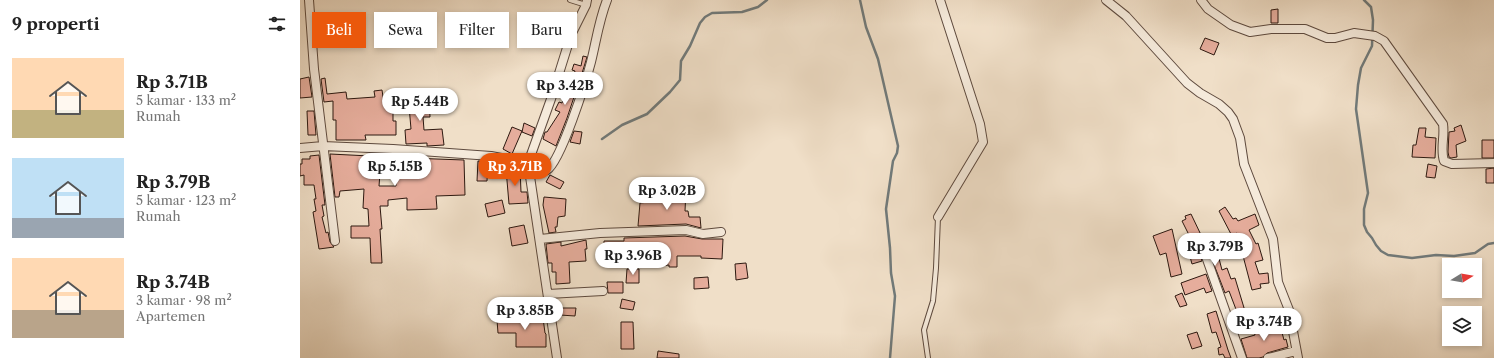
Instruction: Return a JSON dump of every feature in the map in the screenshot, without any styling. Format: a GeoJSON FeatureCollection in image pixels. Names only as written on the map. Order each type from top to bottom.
{"type":"FeatureCollection","features":[{"type":"Feature","properties":{"kind":"street"},"geometry":{"type":"LineString","coordinates":[[309,0],[314,69],[335,241]]}},
{"type":"Feature","properties":{"kind":"street"},"geometry":{"type":"LineString","coordinates":[[300,148],[323,146],[491,156],[528,163],[541,172],[548,170],[561,150],[591,64],[603,11],[607,0]]}},
{"type":"Feature","properties":{"kind":"street"},"geometry":{"type":"LineString","coordinates":[[938,217],[983,142],[980,124],[940,0]]}},
{"type":"Feature","properties":{"kind":"street"},"geometry":{"type":"LineString","coordinates":[[1106,0],[1126,16],[1187,83],[1200,93],[1219,104],[1233,119],[1240,138],[1244,164],[1273,239],[1278,282],[1289,310],[1297,354],[1268,358]]}},
{"type":"Feature","properties":{"kind":"street"},"geometry":{"type":"LineString","coordinates":[[1201,0],[1208,9],[1231,25],[1250,32],[1259,30],[1305,29],[1327,38],[1335,38],[1354,33],[1375,36],[1384,41],[1443,124],[1444,131],[1442,153],[1444,161],[1452,164],[1494,163]]}},
{"type":"Feature","properties":{"kind":"street"},"geometry":{"type":"LineString","coordinates":[[557,358],[528,163],[549,105],[571,35],[587,2]]}},
{"type":"Feature","properties":{"kind":"street"},"geometry":{"type":"LineString","coordinates":[[540,240],[600,233],[686,230],[703,234],[721,232]]}},
{"type":"Feature","properties":{"kind":"street"},"geometry":{"type":"LineString","coordinates":[[1203,248],[1242,358]]}},
{"type":"Feature","properties":{"kind":"street"},"geometry":{"type":"LineString","coordinates":[[548,294],[603,291]]}},
{"type":"Feature","properties":{"kind":"lane"},"geometry":{"type":"LineString","coordinates":[[570,0],[587,2]]}},
{"type":"Feature","properties":{"kind":"lane"},"geometry":{"type":"LineString","coordinates":[[928,358],[924,330],[926,318],[933,301],[938,217]]}},
{"type":"Feature","properties":{"kind":"building"},"geometry":{"type":"Polygon","coordinates":[[[1278,9],[1278,23],[1271,23],[1271,10],[1278,9]]]}},
{"type":"Feature","properties":{"kind":"building"},"geometry":{"type":"Polygon","coordinates":[[[1205,38],[1219,43],[1214,55],[1200,49],[1205,38]]]}},
{"type":"Feature","properties":{"kind":"building"},"geometry":{"type":"Polygon","coordinates":[[[583,56],[587,57],[556,146],[543,139],[545,132],[547,132],[560,112],[555,110],[559,102],[562,103],[568,83],[571,84],[575,71],[572,70],[574,64],[581,66],[583,56]]]}},
{"type":"Feature","properties":{"kind":"building"},"geometry":{"type":"Polygon","coordinates":[[[309,77],[312,97],[300,98],[300,79],[309,77]]]}},
{"type":"Feature","properties":{"kind":"building"},"geometry":{"type":"Polygon","coordinates":[[[325,78],[327,94],[346,92],[347,99],[375,97],[374,91],[382,90],[384,104],[393,104],[393,121],[396,121],[396,135],[365,135],[366,140],[336,140],[336,120],[333,120],[333,101],[324,102],[321,79],[325,78]]]}},
{"type":"Feature","properties":{"kind":"building"},"geometry":{"type":"Polygon","coordinates":[[[429,95],[430,117],[423,117],[424,130],[442,129],[444,145],[427,146],[427,143],[406,144],[405,130],[411,129],[409,106],[398,107],[397,97],[429,95]]]}},
{"type":"Feature","properties":{"kind":"building"},"geometry":{"type":"Polygon","coordinates":[[[307,111],[314,111],[316,135],[308,135],[307,111]]]}},
{"type":"Feature","properties":{"kind":"building"},"geometry":{"type":"Polygon","coordinates":[[[524,123],[535,128],[532,136],[522,132],[524,123]]]}},
{"type":"Feature","properties":{"kind":"building"},"geometry":{"type":"Polygon","coordinates":[[[1461,125],[1466,141],[1456,145],[1457,157],[1451,158],[1449,157],[1448,152],[1449,132],[1455,131],[1454,128],[1461,125]]]}},
{"type":"Feature","properties":{"kind":"building"},"geometry":{"type":"Polygon","coordinates":[[[512,127],[522,131],[512,154],[503,149],[512,127]]]}},
{"type":"Feature","properties":{"kind":"building"},"geometry":{"type":"Polygon","coordinates":[[[1419,128],[1426,128],[1425,137],[1436,138],[1435,158],[1412,157],[1413,145],[1416,145],[1419,128]]]}},
{"type":"Feature","properties":{"kind":"building"},"geometry":{"type":"Polygon","coordinates":[[[574,131],[582,132],[580,144],[570,142],[574,131]]]}},
{"type":"Feature","properties":{"kind":"building"},"geometry":{"type":"Polygon","coordinates":[[[1482,140],[1494,140],[1494,158],[1482,158],[1482,140]]]}},
{"type":"Feature","properties":{"kind":"building"},"geometry":{"type":"Polygon","coordinates":[[[330,154],[385,157],[385,159],[409,158],[464,160],[465,195],[436,196],[437,209],[407,210],[407,198],[388,200],[388,206],[380,206],[382,263],[371,263],[370,238],[351,238],[351,226],[369,226],[368,209],[363,208],[364,189],[340,191],[339,197],[335,197],[330,154]],[[395,172],[380,173],[379,186],[396,186],[395,172]]]}},
{"type":"Feature","properties":{"kind":"building"},"geometry":{"type":"Polygon","coordinates":[[[319,155],[325,205],[322,205],[324,216],[322,217],[326,233],[328,232],[330,242],[334,247],[319,249],[313,212],[316,211],[314,185],[304,185],[304,175],[300,176],[300,164],[302,164],[302,159],[310,159],[310,156],[319,155]]]}},
{"type":"Feature","properties":{"kind":"building"},"geometry":{"type":"Polygon","coordinates":[[[478,161],[488,162],[487,181],[477,181],[478,161]]]}},
{"type":"Feature","properties":{"kind":"building"},"geometry":{"type":"Polygon","coordinates":[[[1428,164],[1437,166],[1435,178],[1426,177],[1428,164]]]}},
{"type":"Feature","properties":{"kind":"building"},"geometry":{"type":"Polygon","coordinates":[[[520,168],[521,192],[527,192],[528,203],[509,204],[506,169],[520,168]]]}},
{"type":"Feature","properties":{"kind":"building"},"geometry":{"type":"Polygon","coordinates":[[[1494,168],[1494,183],[1486,183],[1486,169],[1494,168]]]}},
{"type":"Feature","properties":{"kind":"building"},"geometry":{"type":"Polygon","coordinates":[[[550,175],[564,182],[560,189],[546,182],[550,175]]]}},
{"type":"Feature","properties":{"kind":"building"},"geometry":{"type":"Polygon","coordinates":[[[665,187],[686,190],[685,211],[688,211],[689,217],[700,217],[701,228],[686,224],[638,226],[640,203],[666,200],[665,187]]]}},
{"type":"Feature","properties":{"kind":"building"},"geometry":{"type":"Polygon","coordinates":[[[544,197],[566,199],[565,216],[558,217],[557,227],[555,227],[556,232],[549,233],[543,205],[544,197]]]}},
{"type":"Feature","properties":{"kind":"building"},"geometry":{"type":"Polygon","coordinates":[[[502,200],[505,213],[488,217],[485,204],[502,200]]]}},
{"type":"Feature","properties":{"kind":"building"},"geometry":{"type":"Polygon","coordinates":[[[1225,207],[1233,219],[1236,218],[1238,221],[1255,214],[1259,225],[1249,230],[1256,244],[1258,243],[1263,260],[1255,262],[1259,274],[1268,273],[1269,283],[1260,284],[1261,288],[1252,290],[1237,233],[1232,236],[1219,211],[1225,207]]]}},
{"type":"Feature","properties":{"kind":"building"},"geometry":{"type":"Polygon","coordinates":[[[1191,214],[1202,237],[1209,235],[1217,251],[1222,270],[1227,268],[1231,279],[1235,278],[1248,321],[1236,324],[1232,313],[1237,312],[1229,291],[1225,293],[1206,244],[1201,243],[1198,247],[1202,261],[1192,264],[1188,249],[1195,247],[1182,221],[1186,219],[1185,216],[1191,214]]]}},
{"type":"Feature","properties":{"kind":"building"},"geometry":{"type":"Polygon","coordinates":[[[524,225],[528,243],[512,246],[509,228],[524,225]]]}},
{"type":"Feature","properties":{"kind":"building"},"geometry":{"type":"Polygon","coordinates":[[[1172,229],[1182,274],[1171,277],[1166,253],[1160,255],[1153,236],[1172,229]]]}},
{"type":"Feature","properties":{"kind":"building"},"geometry":{"type":"Polygon","coordinates":[[[685,236],[702,239],[723,239],[722,259],[701,258],[701,256],[677,256],[677,267],[669,267],[669,265],[652,267],[650,249],[636,248],[612,250],[612,257],[604,257],[604,241],[624,241],[624,238],[685,236]]]}},
{"type":"Feature","properties":{"kind":"building"},"geometry":{"type":"Polygon","coordinates":[[[586,240],[586,261],[569,262],[570,283],[556,284],[556,272],[552,272],[552,263],[548,263],[546,244],[561,242],[561,246],[586,240]]]}},
{"type":"Feature","properties":{"kind":"building"},"geometry":{"type":"Polygon","coordinates":[[[746,263],[748,278],[736,280],[735,264],[746,263]]]}},
{"type":"Feature","properties":{"kind":"building"},"geometry":{"type":"Polygon","coordinates":[[[627,269],[639,269],[639,283],[626,283],[627,269]]]}},
{"type":"Feature","properties":{"kind":"building"},"geometry":{"type":"Polygon","coordinates":[[[1206,274],[1212,291],[1206,293],[1204,288],[1185,295],[1181,283],[1206,274]]]}},
{"type":"Feature","properties":{"kind":"building"},"geometry":{"type":"Polygon","coordinates":[[[708,277],[709,288],[694,289],[694,278],[708,277]]]}},
{"type":"Feature","properties":{"kind":"building"},"geometry":{"type":"Polygon","coordinates":[[[607,282],[623,282],[623,293],[608,293],[607,282]]]}},
{"type":"Feature","properties":{"kind":"building"},"geometry":{"type":"Polygon","coordinates":[[[1182,293],[1187,305],[1180,307],[1175,296],[1182,293]]]}},
{"type":"Feature","properties":{"kind":"building"},"geometry":{"type":"Polygon","coordinates":[[[622,299],[635,302],[633,310],[620,308],[622,299]]]}},
{"type":"Feature","properties":{"kind":"building"},"geometry":{"type":"Polygon","coordinates":[[[560,308],[576,308],[575,316],[560,315],[560,308]]]}},
{"type":"Feature","properties":{"kind":"building"},"geometry":{"type":"Polygon","coordinates":[[[1216,311],[1231,358],[1225,358],[1223,354],[1219,355],[1218,348],[1221,347],[1216,332],[1212,333],[1207,314],[1216,311]]]}},
{"type":"Feature","properties":{"kind":"building"},"geometry":{"type":"Polygon","coordinates":[[[543,318],[546,334],[546,347],[516,347],[516,333],[498,333],[497,320],[543,318]]]}},
{"type":"Feature","properties":{"kind":"building"},"geometry":{"type":"Polygon","coordinates":[[[621,322],[633,322],[634,349],[621,349],[621,322]]]}},
{"type":"Feature","properties":{"kind":"building"},"geometry":{"type":"Polygon","coordinates":[[[1260,323],[1262,330],[1280,325],[1284,340],[1286,339],[1288,347],[1267,353],[1263,357],[1247,358],[1241,339],[1255,335],[1253,325],[1260,323]]]}},
{"type":"Feature","properties":{"kind":"building"},"geometry":{"type":"Polygon","coordinates":[[[1197,332],[1202,346],[1192,349],[1187,335],[1197,332]]]}},
{"type":"Feature","properties":{"kind":"building"},"geometry":{"type":"Polygon","coordinates":[[[658,351],[679,354],[679,358],[657,358],[658,351]]]}},
{"type":"Feature","properties":{"kind":"waterway"},"geometry":{"type":"LineString","coordinates":[[602,139],[622,125],[647,114],[670,92],[680,80],[681,61],[690,46],[700,23],[705,17],[712,13],[742,12],[758,7],[767,0]]}},
{"type":"Feature","properties":{"kind":"waterway"},"geometry":{"type":"LineString","coordinates":[[860,0],[866,27],[878,59],[898,146],[897,153],[893,161],[886,209],[891,273],[895,296],[890,358]]}},
{"type":"Feature","properties":{"kind":"waterway"},"geometry":{"type":"LineString","coordinates":[[1364,0],[1371,7],[1373,20],[1372,46],[1361,68],[1356,109],[1368,193],[1364,209],[1364,225],[1367,232],[1381,251],[1388,255],[1412,258],[1436,255],[1454,256],[1475,253],[1488,244],[1494,243]]}}]}
